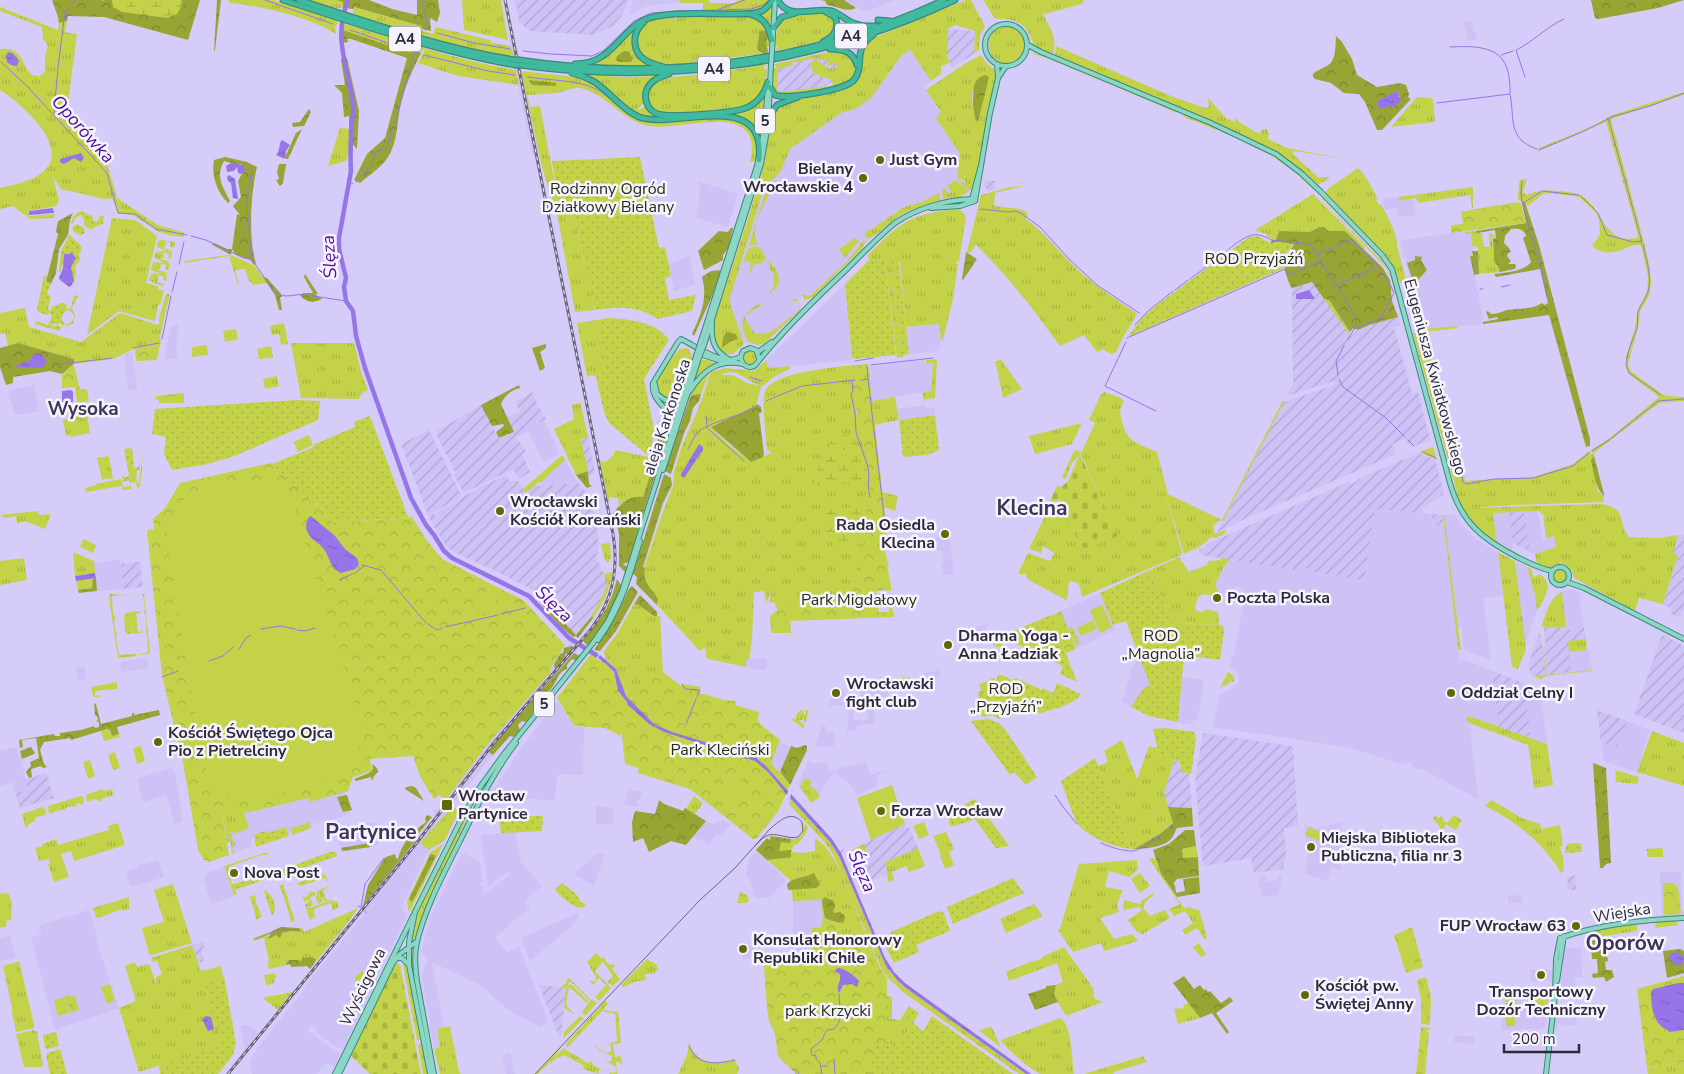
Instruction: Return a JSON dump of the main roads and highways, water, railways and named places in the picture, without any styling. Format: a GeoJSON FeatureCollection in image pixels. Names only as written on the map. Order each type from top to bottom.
{"type":"FeatureCollection","features":[{"type":"Feature","properties":{"kind":"highway","name":"A4"},"geometry":{"type":"LineString","coordinates":[[283,0],[349,18],[436,48],[475,57],[560,68],[674,70],[748,60],[814,46],[894,21],[944,0]]}},
{"type":"Feature","properties":{"kind":"highway","name":"A4"},"geometry":{"type":"LineString","coordinates":[[299,0],[337,15]]}},
{"type":"Feature","properties":{"kind":"highway"},"geometry":{"type":"LineString","coordinates":[[560,68],[586,64],[597,60],[607,54],[636,24],[652,17],[672,14],[748,14],[764,10],[775,0],[784,8],[801,12]]}},
{"type":"Feature","properties":{"kind":"highway","name":"A4"},"geometry":{"type":"LineString","coordinates":[[876,32],[955,0]]}},
{"type":"Feature","properties":{"kind":"highway"},"geometry":{"type":"LineString","coordinates":[[814,46],[831,38],[837,28],[834,16],[822,11]]}},
{"type":"Feature","properties":{"kind":"highway"},"geometry":{"type":"LineString","coordinates":[[773,28],[782,17],[801,12],[822,11],[834,12],[862,26],[888,23]]}},
{"type":"Feature","properties":{"kind":"highway"},"geometry":{"type":"LineString","coordinates":[[748,14],[764,21],[769,28],[772,40]]}},
{"type":"Feature","properties":{"kind":"highway"},"geometry":{"type":"LineString","coordinates":[[652,17],[642,24],[637,32],[635,40],[637,50],[648,62],[674,70]]}},
{"type":"Feature","properties":{"kind":"highway"},"geometry":{"type":"LineString","coordinates":[[878,20],[894,21]]}},
{"type":"Feature","properties":{"kind":"highway"},"geometry":{"type":"LineString","coordinates":[[768,118],[777,105],[809,94],[848,85],[856,78],[861,47],[876,32]]}},
{"type":"Feature","properties":{"kind":"highway","name":"А4"},"geometry":{"type":"LineString","coordinates":[[674,70],[757,63],[819,50],[876,32]]}},
{"type":"Feature","properties":{"kind":"highway"},"geometry":{"type":"LineString","coordinates":[[819,50],[838,49],[847,52],[854,58],[858,67]]}},
{"type":"Feature","properties":{"kind":"highway"},"geometry":{"type":"LineString","coordinates":[[560,68],[596,83],[627,110],[644,118],[665,119],[724,116],[740,118],[750,125],[755,133],[759,160]]}},
{"type":"Feature","properties":{"kind":"highway"},"geometry":{"type":"LineString","coordinates":[[674,70],[655,80],[647,89],[647,104],[658,114],[674,115],[743,109],[759,99],[769,84]]}},
{"type":"Feature","properties":{"kind":"highway"},"geometry":{"type":"LineString","coordinates":[[769,84],[773,93],[779,96],[809,94]]}},
{"type":"Feature","properties":{"kind":"main road"},"geometry":{"type":"LineString","coordinates":[[772,40],[775,0]]}},
{"type":"Feature","properties":{"kind":"main road"},"geometry":{"type":"LineString","coordinates":[[1005,24],[1015,26],[1023,32],[1028,45],[1025,54],[1017,63],[1006,66],[997,64],[989,57],[986,47],[987,36],[994,28],[1005,24]]}},
{"type":"Feature","properties":{"kind":"main road","name":"5"},"geometry":{"type":"LineString","coordinates":[[724,274],[759,160],[769,84],[772,40]]}},
{"type":"Feature","properties":{"kind":"main road","name":"Eugeniusza Kwiatkowskiego"},"geometry":{"type":"LineString","coordinates":[[1028,45],[1211,123],[1272,152],[1305,176],[1379,251],[1391,266],[1450,483],[1459,508],[1471,525],[1486,539],[1500,548],[1552,573]]}},
{"type":"Feature","properties":{"kind":"main road","name":"Eugeniusza Kwiatkowskiego"},"geometry":{"type":"LineString","coordinates":[[1025,54],[1041,52]]}},
{"type":"Feature","properties":{"kind":"main road"},"geometry":{"type":"LineString","coordinates":[[759,358],[895,223],[918,210],[973,200],[998,78],[997,64]]}},
{"type":"Feature","properties":{"kind":"main road"},"geometry":{"type":"LineString","coordinates":[[998,78],[1006,66]]}},
{"type":"Feature","properties":{"kind":"main road","name":"5"},"geometry":{"type":"LineString","coordinates":[[724,274],[760,164],[768,118],[769,84]]}},
{"type":"Feature","properties":{"kind":"main road","name":"aleja Karkonoska"},"geometry":{"type":"LineString","coordinates":[[631,566],[697,356],[713,316],[724,274]]}},
{"type":"Feature","properties":{"kind":"main road","name":"aleja Karkonoska"},"geometry":{"type":"LineString","coordinates":[[702,344],[724,274]]}},
{"type":"Feature","properties":{"kind":"main road"},"geometry":{"type":"LineString","coordinates":[[713,316],[712,334],[714,345],[719,353],[729,361]]}},
{"type":"Feature","properties":{"kind":"main road"},"geometry":{"type":"LineString","coordinates":[[758,352],[778,338]]}},
{"type":"Feature","properties":{"kind":"main road"},"geometry":{"type":"LineString","coordinates":[[671,436],[671,416],[652,391],[653,384],[681,339],[709,354],[729,361],[743,364],[748,367],[758,363],[758,352],[748,348],[737,359],[729,361],[714,366],[704,372],[698,378],[687,397]]}},
{"type":"Feature","properties":{"kind":"main road"},"geometry":{"type":"LineString","coordinates":[[709,354],[713,360]]}},
{"type":"Feature","properties":{"kind":"main road"},"geometry":{"type":"LineString","coordinates":[[697,356],[729,361]]}},
{"type":"Feature","properties":{"kind":"main road","name":"aleja Karkonoska"},"geometry":{"type":"LineString","coordinates":[[585,655],[608,621],[623,590],[687,397],[697,356]]}},
{"type":"Feature","properties":{"kind":"main road"},"geometry":{"type":"LineString","coordinates":[[740,357],[743,364]]}},
{"type":"Feature","properties":{"kind":"main road"},"geometry":{"type":"LineString","coordinates":[[657,377],[656,393],[660,398],[667,401],[680,397],[688,384]]}},
{"type":"Feature","properties":{"kind":"main road"},"geometry":{"type":"LineString","coordinates":[[1559,567],[1564,568],[1568,571],[1568,580],[1562,585],[1556,584],[1552,580],[1552,573],[1559,567]]}},
{"type":"Feature","properties":{"kind":"main road"},"geometry":{"type":"LineString","coordinates":[[1568,580],[1684,639]]}},
{"type":"Feature","properties":{"kind":"main road","name":"5"},"geometry":{"type":"LineString","coordinates":[[430,1074],[409,965],[409,949],[416,912],[462,818],[480,787],[503,755],[585,655]]}},
{"type":"Feature","properties":{"kind":"main road","name":"5"},"geometry":{"type":"LineString","coordinates":[[434,1074],[416,980],[415,965],[417,941],[428,907],[495,773],[515,743],[585,655]]}},
{"type":"Feature","properties":{"kind":"main road","name":"Wyścigowa"},"geometry":{"type":"LineString","coordinates":[[337,1074],[397,947],[416,912]]}},
{"type":"Feature","properties":{"kind":"main road","name":"Wiejska"},"geometry":{"type":"LineString","coordinates":[[1546,1074],[1555,988],[1556,959],[1562,937],[1644,920],[1684,918]]}},
{"type":"Feature","properties":{"kind":"main road","name":"Wyścigowa"},"geometry":{"type":"LineString","coordinates":[[337,1074],[396,958],[417,941]]}},
{"type":"Feature","properties":{"kind":"main road"},"geometry":{"type":"LineString","coordinates":[[397,947],[403,946],[402,953]]}},
{"type":"Feature","properties":{"kind":"main road"},"geometry":{"type":"LineString","coordinates":[[396,958],[403,958],[409,965]]}},
{"type":"Feature","properties":{"kind":"water"},"geometry":{"type":"Polygon","coordinates":[[[8,52],[18,59],[17,66],[7,62],[8,52]]]}},
{"type":"Feature","properties":{"kind":"water"},"geometry":{"type":"Polygon","coordinates":[[[1397,91],[1401,100],[1398,104],[1379,109],[1377,101],[1397,91]]]}},
{"type":"Feature","properties":{"kind":"water"},"geometry":{"type":"Polygon","coordinates":[[[282,140],[290,145],[286,151],[285,159],[276,155],[282,140]]]}},
{"type":"Feature","properties":{"kind":"water"},"geometry":{"type":"Polygon","coordinates":[[[81,153],[84,158],[81,162],[74,158],[64,164],[60,162],[60,159],[81,153]]]}},
{"type":"Feature","properties":{"kind":"water"},"geometry":{"type":"Polygon","coordinates":[[[231,163],[244,165],[245,170],[241,174],[238,173],[237,167],[234,171],[227,172],[226,166],[231,163]]]}},
{"type":"Feature","properties":{"kind":"water"},"geometry":{"type":"Polygon","coordinates":[[[229,175],[235,179],[238,199],[233,198],[231,183],[227,177],[229,175]]]}},
{"type":"Feature","properties":{"kind":"water"},"geometry":{"type":"Polygon","coordinates":[[[53,208],[54,213],[29,215],[29,211],[53,208]]]}},
{"type":"Feature","properties":{"kind":"water"},"geometry":{"type":"Polygon","coordinates":[[[71,252],[76,258],[71,267],[74,281],[69,287],[59,278],[63,268],[64,254],[70,254],[71,252]]]}},
{"type":"Feature","properties":{"kind":"water"},"geometry":{"type":"Polygon","coordinates":[[[1309,290],[1315,299],[1296,299],[1296,294],[1309,290]]]}},
{"type":"Feature","properties":{"kind":"water"},"geometry":{"type":"Polygon","coordinates":[[[38,353],[45,357],[46,362],[43,367],[15,367],[24,362],[29,362],[33,355],[38,353]]]}},
{"type":"Feature","properties":{"kind":"water"},"geometry":{"type":"Polygon","coordinates":[[[71,390],[73,392],[73,402],[62,402],[62,391],[71,390]]]}},
{"type":"Feature","properties":{"kind":"water"},"geometry":{"type":"Polygon","coordinates":[[[699,444],[703,447],[703,450],[684,478],[681,474],[699,444]]]}},
{"type":"Feature","properties":{"kind":"water"},"geometry":{"type":"Polygon","coordinates":[[[311,516],[357,558],[359,564],[355,569],[341,573],[334,568],[325,550],[307,531],[308,518],[311,516]]]}},
{"type":"Feature","properties":{"kind":"water"},"geometry":{"type":"Polygon","coordinates":[[[95,573],[96,578],[76,581],[75,576],[95,573]]]}},
{"type":"Feature","properties":{"kind":"water"},"geometry":{"type":"Polygon","coordinates":[[[600,655],[616,669],[626,696],[654,724],[672,732],[755,757],[766,766],[788,791],[787,795],[769,773],[755,761],[664,732],[649,724],[628,705],[618,691],[614,672],[598,658],[600,655]]]}},
{"type":"Feature","properties":{"kind":"water"},"geometry":{"type":"Polygon","coordinates":[[[791,794],[832,839],[841,853],[885,958],[894,972],[905,983],[1031,1074],[1026,1074],[897,980],[886,966],[839,856],[830,842],[790,798],[791,794]]]}},
{"type":"Feature","properties":{"kind":"water"},"geometry":{"type":"Polygon","coordinates":[[[1677,952],[1684,957],[1682,965],[1672,962],[1669,956],[1671,953],[1677,952]]]}},
{"type":"Feature","properties":{"kind":"water"},"geometry":{"type":"Polygon","coordinates":[[[838,968],[852,974],[859,981],[857,987],[852,984],[843,985],[839,993],[840,974],[834,971],[838,968]]]}},
{"type":"Feature","properties":{"kind":"water"},"geometry":{"type":"Polygon","coordinates":[[[1684,983],[1684,1030],[1669,1032],[1656,1019],[1652,1009],[1651,992],[1653,989],[1684,983]]]}},
{"type":"Feature","properties":{"kind":"water"},"geometry":{"type":"Polygon","coordinates":[[[206,1016],[211,1017],[214,1029],[208,1031],[202,1019],[206,1016]]]}},
{"type":"Feature","properties":{"kind":"waterway"},"geometry":{"type":"LineString","coordinates":[[54,113],[65,12],[75,0]]}},
{"type":"Feature","properties":{"kind":"waterway"},"geometry":{"type":"LineString","coordinates":[[265,0],[333,24]]}},
{"type":"Feature","properties":{"kind":"waterway","name":"Ślęza"},"geometry":{"type":"LineString","coordinates":[[348,0],[343,15],[341,41],[353,111],[351,171],[339,238],[339,249],[346,278],[344,287],[346,301],[353,311],[356,336],[365,368],[411,498],[426,525],[444,551],[452,558],[529,596],[569,638],[596,655]]}},
{"type":"Feature","properties":{"kind":"waterway"},"geometry":{"type":"LineString","coordinates":[[422,0],[426,19],[425,30]]}},
{"type":"Feature","properties":{"kind":"waterway"},"geometry":{"type":"LineString","coordinates":[[719,9],[745,0]]}},
{"type":"Feature","properties":{"kind":"waterway"},"geometry":{"type":"LineString","coordinates":[[523,51],[592,56],[603,51],[634,21],[651,13],[751,9],[763,5],[769,0]]}},
{"type":"Feature","properties":{"kind":"waterway"},"geometry":{"type":"LineString","coordinates":[[1525,77],[1516,50],[1564,19]]}},
{"type":"Feature","properties":{"kind":"waterway"},"geometry":{"type":"LineString","coordinates":[[350,30],[420,54]]}},
{"type":"Feature","properties":{"kind":"waterway"},"geometry":{"type":"LineString","coordinates":[[437,33],[474,43],[510,49]]}},
{"type":"Feature","properties":{"kind":"waterway"},"geometry":{"type":"LineString","coordinates":[[1450,47],[1476,47],[1495,53],[1507,67],[1510,93]]}},
{"type":"Feature","properties":{"kind":"waterway"},"geometry":{"type":"LineString","coordinates":[[394,126],[415,51]]}},
{"type":"Feature","properties":{"kind":"waterway"},"geometry":{"type":"LineString","coordinates":[[1501,55],[1513,51]]}},
{"type":"Feature","properties":{"kind":"waterway"},"geometry":{"type":"LineString","coordinates":[[424,55],[488,71],[515,75]]}},
{"type":"Feature","properties":{"kind":"waterway","name":"Oporówka"},"geometry":{"type":"LineString","coordinates":[[1,62],[27,86],[107,173],[118,213],[135,214],[156,229],[187,235]]}},
{"type":"Feature","properties":{"kind":"waterway"},"geometry":{"type":"LineString","coordinates":[[527,77],[572,82],[589,86],[602,92],[627,113],[640,120]]}},
{"type":"Feature","properties":{"kind":"waterway"},"geometry":{"type":"LineString","coordinates":[[1611,117],[1650,106],[1684,93]]}},
{"type":"Feature","properties":{"kind":"waterway"},"geometry":{"type":"LineString","coordinates":[[1437,103],[1510,94],[1514,127],[1517,134],[1527,145],[1537,149]]}},
{"type":"Feature","properties":{"kind":"waterway"},"geometry":{"type":"LineString","coordinates":[[1608,118],[1642,242]]}},
{"type":"Feature","properties":{"kind":"waterway"},"geometry":{"type":"LineString","coordinates":[[1539,150],[1610,118]]}},
{"type":"Feature","properties":{"kind":"waterway"},"geometry":{"type":"LineString","coordinates":[[356,182],[373,163],[375,152],[386,149],[393,128]]}},
{"type":"Feature","properties":{"kind":"waterway"},"geometry":{"type":"LineString","coordinates":[[251,258],[247,202],[252,168]]}},
{"type":"Feature","properties":{"kind":"waterway"},"geometry":{"type":"LineString","coordinates":[[1522,181],[1522,202],[1547,297]]}},
{"type":"Feature","properties":{"kind":"waterway","name":"Ślęza"},"geometry":{"type":"LineString","coordinates":[[349,185],[353,183]]}},
{"type":"Feature","properties":{"kind":"waterway"},"geometry":{"type":"LineString","coordinates":[[1525,202],[1542,191],[1578,195]]}},
{"type":"Feature","properties":{"kind":"waterway"},"geometry":{"type":"LineString","coordinates":[[1581,196],[1598,213],[1607,235],[1633,242],[1642,241]]}},
{"type":"Feature","properties":{"kind":"waterway"},"geometry":{"type":"LineString","coordinates":[[980,209],[1016,211],[1022,214],[1040,227],[1069,259],[1097,285],[1139,313]]}},
{"type":"Feature","properties":{"kind":"waterway"},"geometry":{"type":"LineString","coordinates":[[1217,259],[1248,236],[1259,235],[1271,240],[1282,240]]}},
{"type":"Feature","properties":{"kind":"waterway","name":"Oporówka"},"geometry":{"type":"LineString","coordinates":[[191,236],[206,240],[244,258],[251,258],[274,292],[283,296],[306,295],[346,301]]}},
{"type":"Feature","properties":{"kind":"waterway"},"geometry":{"type":"LineString","coordinates":[[1316,255],[1351,239],[1386,277],[1394,293],[1381,318],[1354,329]]}},
{"type":"Feature","properties":{"kind":"waterway"},"geometry":{"type":"LineString","coordinates":[[1286,241],[1310,244],[1355,316],[1355,326],[1348,339]]}},
{"type":"Feature","properties":{"kind":"waterway"},"geometry":{"type":"LineString","coordinates":[[179,264],[184,242]]}},
{"type":"Feature","properties":{"kind":"waterway"},"geometry":{"type":"LineString","coordinates":[[1643,245],[1649,271],[1649,287],[1638,312],[1637,328],[1627,356],[1627,368],[1629,373],[1661,395]]}},
{"type":"Feature","properties":{"kind":"waterway"},"geometry":{"type":"LineString","coordinates":[[1127,338],[1285,269],[1288,275],[1320,262]]}},
{"type":"Feature","properties":{"kind":"waterway"},"geometry":{"type":"LineString","coordinates":[[1190,279],[1206,267]]}},
{"type":"Feature","properties":{"kind":"waterway"},"geometry":{"type":"LineString","coordinates":[[1336,285],[1376,268]]}},
{"type":"Feature","properties":{"kind":"waterway"},"geometry":{"type":"LineString","coordinates":[[172,292],[177,272]]}},
{"type":"Feature","properties":{"kind":"waterway"},"geometry":{"type":"LineString","coordinates":[[1175,290],[1188,280]]}},
{"type":"Feature","properties":{"kind":"waterway"},"geometry":{"type":"LineString","coordinates":[[1501,287],[1510,285]]}},
{"type":"Feature","properties":{"kind":"waterway"},"geometry":{"type":"LineString","coordinates":[[1135,325],[1148,311],[1173,291]]}},
{"type":"Feature","properties":{"kind":"waterway"},"geometry":{"type":"LineString","coordinates":[[162,339],[171,296]]}},
{"type":"Feature","properties":{"kind":"waterway"},"geometry":{"type":"LineString","coordinates":[[1126,342],[1105,386],[1156,411]]}},
{"type":"Feature","properties":{"kind":"waterway"},"geometry":{"type":"LineString","coordinates":[[133,348],[159,343]]}},
{"type":"Feature","properties":{"kind":"waterway"},"geometry":{"type":"LineString","coordinates":[[1338,375],[1336,361],[1344,346]]}},
{"type":"Feature","properties":{"kind":"waterway"},"geometry":{"type":"LineString","coordinates":[[62,364],[112,358]]}},
{"type":"Feature","properties":{"kind":"waterway"},"geometry":{"type":"LineString","coordinates":[[855,361],[874,358]]}},
{"type":"Feature","properties":{"kind":"waterway"},"geometry":{"type":"LineString","coordinates":[[871,365],[933,358]]}},
{"type":"Feature","properties":{"kind":"waterway"},"geometry":{"type":"LineString","coordinates":[[861,380],[868,379],[867,366]]}},
{"type":"Feature","properties":{"kind":"waterway"},"geometry":{"type":"LineString","coordinates":[[750,377],[762,381]]}},
{"type":"Feature","properties":{"kind":"waterway"},"geometry":{"type":"LineString","coordinates":[[868,379],[886,532]]}},
{"type":"Feature","properties":{"kind":"waterway"},"geometry":{"type":"LineString","coordinates":[[1339,379],[1343,387],[1386,418],[1405,437]]}},
{"type":"Feature","properties":{"kind":"waterway"},"geometry":{"type":"LineString","coordinates":[[766,401],[802,386],[855,380]]}},
{"type":"Feature","properties":{"kind":"waterway"},"geometry":{"type":"LineString","coordinates":[[852,381],[853,391],[851,394],[855,412],[856,432],[868,467],[870,497]]}},
{"type":"Feature","properties":{"kind":"waterway"},"geometry":{"type":"LineString","coordinates":[[1592,451],[1658,401],[1684,399]]}},
{"type":"Feature","properties":{"kind":"waterway"},"geometry":{"type":"LineString","coordinates":[[688,449],[700,430],[758,405]]}},
{"type":"Feature","properties":{"kind":"waterway"},"geometry":{"type":"LineString","coordinates":[[706,416],[707,425]]}},
{"type":"Feature","properties":{"kind":"waterway"},"geometry":{"type":"LineString","coordinates":[[706,427],[744,461]]}},
{"type":"Feature","properties":{"kind":"waterway"},"geometry":{"type":"LineString","coordinates":[[1408,440],[1414,446]]}},
{"type":"Feature","properties":{"kind":"waterway"},"geometry":{"type":"LineString","coordinates":[[1423,452],[1436,458]]}},
{"type":"Feature","properties":{"kind":"waterway"},"geometry":{"type":"LineString","coordinates":[[1455,464],[1460,466],[1463,482],[1466,484],[1494,479],[1533,478],[1573,466],[1589,453]]}},
{"type":"Feature","properties":{"kind":"waterway"},"geometry":{"type":"LineString","coordinates":[[362,565],[381,570],[426,623]]}},
{"type":"Feature","properties":{"kind":"waterway"},"geometry":{"type":"LineString","coordinates":[[354,574],[364,566]]}},
{"type":"Feature","properties":{"kind":"waterway"},"geometry":{"type":"LineString","coordinates":[[340,580],[352,574]]}},
{"type":"Feature","properties":{"kind":"waterway"},"geometry":{"type":"LineString","coordinates":[[501,614],[525,608]]}},
{"type":"Feature","properties":{"kind":"waterway"},"geometry":{"type":"LineString","coordinates":[[445,627],[498,615]]}},
{"type":"Feature","properties":{"kind":"waterway"},"geometry":{"type":"LineString","coordinates":[[428,624],[437,630],[442,628]]}},
{"type":"Feature","properties":{"kind":"waterway"},"geometry":{"type":"LineString","coordinates":[[261,629],[280,626],[295,629]]}},
{"type":"Feature","properties":{"kind":"waterway"},"geometry":{"type":"LineString","coordinates":[[297,630],[305,631],[315,628]]}},
{"type":"Feature","properties":{"kind":"waterway"},"geometry":{"type":"LineString","coordinates":[[239,649],[246,638],[251,635]]}},
{"type":"Feature","properties":{"kind":"waterway"},"geometry":{"type":"LineString","coordinates":[[209,661],[223,656],[233,647]]}},
{"type":"Feature","properties":{"kind":"waterway"},"geometry":{"type":"LineString","coordinates":[[162,677],[178,671]]}},
{"type":"Feature","properties":{"kind":"waterway"},"geometry":{"type":"LineString","coordinates":[[682,684],[685,689]]}},
{"type":"Feature","properties":{"kind":"waterway"},"geometry":{"type":"LineString","coordinates":[[686,689],[700,690],[697,697]]}},
{"type":"Feature","properties":{"kind":"waterway"},"geometry":{"type":"LineString","coordinates":[[686,724],[696,699]]}},
{"type":"Feature","properties":{"kind":"waterway"},"geometry":{"type":"LineString","coordinates":[[1055,795],[1077,824]]}},
{"type":"Feature","properties":{"kind":"waterway"},"geometry":{"type":"LineString","coordinates":[[1101,843],[1124,850],[1137,850],[1153,841],[1171,825]]}},
{"type":"Feature","properties":{"kind":"waterway"},"geometry":{"type":"LineString","coordinates":[[358,906],[361,907],[365,884],[384,858]]}},
{"type":"Feature","properties":{"kind":"waterway"},"geometry":{"type":"LineString","coordinates":[[255,939],[281,929],[299,930]]}},
{"type":"Feature","properties":{"kind":"waterway"},"geometry":{"type":"LineString","coordinates":[[822,1074],[820,1063],[816,1056],[812,1055],[811,1049],[822,1040],[826,1031],[833,1029],[839,1023],[839,994]]}},
{"type":"Feature","properties":{"kind":"waterway"},"geometry":{"type":"LineString","coordinates":[[689,1046],[697,1058],[702,1061],[715,1063],[735,1060]]}},
{"type":"Feature","properties":{"kind":"waterway"},"geometry":{"type":"LineString","coordinates":[[834,1059],[835,1074]]}},
{"type":"Feature","properties":{"kind":"waterway"},"geometry":{"type":"LineString","coordinates":[[822,1066],[827,1066]]}},
{"type":"Feature","properties":{"kind":"waterway"},"geometry":{"type":"LineString","coordinates":[[792,1069],[797,1070],[799,1074]]}},
{"type":"Feature","properties":{"kind":"tram line"},"geometry":{"type":"LineString","coordinates":[[535,1074],[700,900],[735,868],[771,828],[782,819],[790,817],[798,818],[802,822],[803,831],[798,837],[770,835],[766,836],[754,847]]}},
{"type":"Feature","properties":{"kind":"railway"},"geometry":{"type":"LineString","coordinates":[[228,1074],[415,845],[493,744],[592,628],[605,606],[613,583],[615,571],[613,534],[505,0]]}},
{"type":"Feature","properties":{"kind":"place","name":"Just Gym"},"geometry":{"type":"Point","coordinates":[880,160]}},
{"type":"Feature","properties":{"kind":"place","name":"Bielany Wrocławskie 4"},"geometry":{"type":"Point","coordinates":[863,178]}},
{"type":"Feature","properties":{"kind":"place","name":"Wrocławski Kościół Koreański"},"geometry":{"type":"Point","coordinates":[500,511]}},
{"type":"Feature","properties":{"kind":"place","name":"Rada Osiedla Klecina"},"geometry":{"type":"Point","coordinates":[945,534]}},
{"type":"Feature","properties":{"kind":"place","name":"Poczta Polska"},"geometry":{"type":"Point","coordinates":[1217,598]}},
{"type":"Feature","properties":{"kind":"place","name":"Dharma Yoga - Anna Ładziak"},"geometry":{"type":"Point","coordinates":[948,645]}},
{"type":"Feature","properties":{"kind":"place","name":"Wrocławski fight club"},"geometry":{"type":"Point","coordinates":[836,693]}},
{"type":"Feature","properties":{"kind":"place","name":"Oddział Celny I"},"geometry":{"type":"Point","coordinates":[1451,693]}},
{"type":"Feature","properties":{"kind":"place","name":"Kościół Świętego Ojca Pio z Pietrelciny"},"geometry":{"type":"Point","coordinates":[158,742]}},
{"type":"Feature","properties":{"kind":"place","name":"Wrocław Partynice"},"geometry":{"type":"Point","coordinates":[447,805]}},
{"type":"Feature","properties":{"kind":"place","name":"Forza Wrocław"},"geometry":{"type":"Point","coordinates":[881,811]}},
{"type":"Feature","properties":{"kind":"place","name":"Miejska Biblioteka Publiczna, filia nr 3"},"geometry":{"type":"Point","coordinates":[1311,847]}},
{"type":"Feature","properties":{"kind":"place","name":"Nova Post"},"geometry":{"type":"Point","coordinates":[234,873]}},
{"type":"Feature","properties":{"kind":"place","name":"FUP Wrocław 63"},"geometry":{"type":"Point","coordinates":[1576,926]}},
{"type":"Feature","properties":{"kind":"place","name":"Konsulat Honorowy Republiki Chile"},"geometry":{"type":"Point","coordinates":[743,949]}},
{"type":"Feature","properties":{"kind":"place","name":"Transportowy Dozór Techniczny"},"geometry":{"type":"Point","coordinates":[1541,975]}},
{"type":"Feature","properties":{"kind":"place","name":"Kościół pw. Świętej Anny"},"geometry":{"type":"Point","coordinates":[1305,995]}},
{"type":"Feature","properties":{"kind":"district","name":"Wysoka"},"geometry":{"type":"Point","coordinates":[83,409]}},
{"type":"Feature","properties":{"kind":"district","name":"Klecina"},"geometry":{"type":"Point","coordinates":[1032,508]}},
{"type":"Feature","properties":{"kind":"district","name":"Partynice"},"geometry":{"type":"Point","coordinates":[371,832]}},
{"type":"Feature","properties":{"kind":"district","name":"Oporów"},"geometry":{"type":"Point","coordinates":[1625,943]}},
{"type":"Feature","properties":{"kind":"park label","name":"Rodzinny Ogród Działkowy Bielany"},"geometry":{"type":"Point","coordinates":[608,198]}},
{"type":"Feature","properties":{"kind":"park label","name":"ROD Przyjaźń"},"geometry":{"type":"Point","coordinates":[1254,259]}},
{"type":"Feature","properties":{"kind":"park label","name":"Park Migdałowy"},"geometry":{"type":"Point","coordinates":[859,600]}},
{"type":"Feature","properties":{"kind":"park label","name":"ROD „Magnolia”"},"geometry":{"type":"Point","coordinates":[1161,645]}},
{"type":"Feature","properties":{"kind":"park label","name":"ROD „Przyjaźń”"},"geometry":{"type":"Point","coordinates":[1006,698]}},
{"type":"Feature","properties":{"kind":"park label","name":"Park Kleciński"},"geometry":{"type":"Point","coordinates":[720,750]}},
{"type":"Feature","properties":{"kind":"park label","name":"park Krzycki"},"geometry":{"type":"Point","coordinates":[828,1011]}}]}
